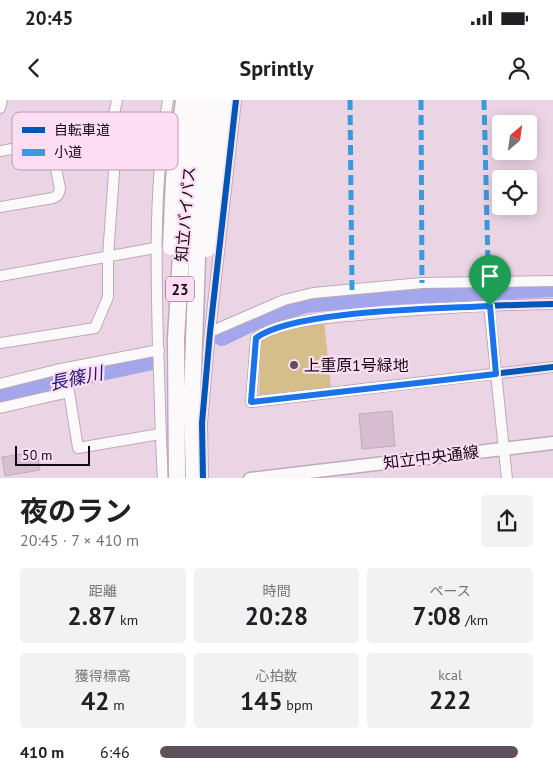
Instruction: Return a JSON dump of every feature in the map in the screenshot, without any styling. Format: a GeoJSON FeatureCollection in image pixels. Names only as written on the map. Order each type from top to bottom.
{"type":"FeatureCollection","features":[{"type":"Feature","properties":{"kind":"highway"},"geometry":{"type":"LineString","coordinates":[[178,147],[184,100]]}},
{"type":"Feature","properties":{"kind":"highway","name":"知立バイパス"},"geometry":{"type":"LineString","coordinates":[[177,478],[176,339],[182,238],[197,100]]}},
{"type":"Feature","properties":{"kind":"highway","name":"知立バイパス"},"geometry":{"type":"LineString","coordinates":[[194,478],[192,397],[198,231],[211,100]]}},
{"type":"Feature","properties":{"kind":"highway"},"geometry":{"type":"LineString","coordinates":[[197,298],[208,244],[225,100]]}},
{"type":"Feature","properties":{"kind":"highway"},"geometry":{"type":"LineString","coordinates":[[175,170],[170,244],[170,302],[176,339]]}},
{"type":"Feature","properties":{"kind":"street"},"geometry":{"type":"LineString","coordinates":[[0,108],[2,100]]}},
{"type":"Feature","properties":{"kind":"street"},"geometry":{"type":"LineString","coordinates":[[203,478],[202,423],[229,147],[236,100]]}},
{"type":"Feature","properties":{"kind":"street"},"geometry":{"type":"LineString","coordinates":[[178,139],[229,147]]}},
{"type":"Feature","properties":{"kind":"street"},"geometry":{"type":"LineString","coordinates":[[0,207],[54,198],[58,195],[60,189],[56,170]]}},
{"type":"Feature","properties":{"kind":"street"},"geometry":{"type":"LineString","coordinates":[[0,340],[95,328],[108,297],[108,256],[114,170]]}},
{"type":"Feature","properties":{"kind":"street"},"geometry":{"type":"LineString","coordinates":[[160,170],[155,248],[163,478]]}},
{"type":"Feature","properties":{"kind":"street"},"geometry":{"type":"LineString","coordinates":[[0,276],[155,248]]}},
{"type":"Feature","properties":{"kind":"street"},"geometry":{"type":"LineString","coordinates":[[210,332],[284,300],[313,294],[422,283],[553,281]]}},
{"type":"Feature","properties":{"kind":"street"},"geometry":{"type":"LineString","coordinates":[[553,304],[490,306],[322,318],[278,328],[256,338],[251,402],[553,368]]}},
{"type":"Feature","properties":{"kind":"street"},"geometry":{"type":"LineString","coordinates":[[490,306],[507,478]]}},
{"type":"Feature","properties":{"kind":"street"},"geometry":{"type":"LineString","coordinates":[[0,384],[56,370],[159,350]]}},
{"type":"Feature","properties":{"kind":"street"},"geometry":{"type":"LineString","coordinates":[[0,408],[69,392],[78,448],[160,434]]}},
{"type":"Feature","properties":{"kind":"street","name":"知立中央通線"},"geometry":{"type":"LineString","coordinates":[[250,478],[319,475],[553,443]]}},
{"type":"Feature","properties":{"kind":"shaded area","name":"上重原1号緑地"},"geometry":{"type":"Polygon","coordinates":[[[324,321],[331,387],[259,395],[261,342],[265,337],[324,321]]]}},
{"type":"Feature","properties":{"kind":"building"},"geometry":{"type":"Polygon","coordinates":[[[392,411],[395,446],[362,449],[359,414],[392,411]]]}},
{"type":"Feature","properties":{"kind":"building"},"geometry":{"type":"Polygon","coordinates":[[[37,452],[40,470],[5,476],[2,457],[37,452]]]}},
{"type":"Feature","properties":{"kind":"waterway","name":"長篠川"},"geometry":{"type":"LineString","coordinates":[[222,337],[259,319],[306,304],[392,296],[553,288]]}},
{"type":"Feature","properties":{"kind":"waterway","name":"長篠川"},"geometry":{"type":"LineString","coordinates":[[0,394],[152,361]]}},
{"type":"Feature","properties":{"kind":"marked path"},"geometry":{"type":"LineString","coordinates":[[350,100],[352,290]]}},
{"type":"Feature","properties":{"kind":"marked path"},"geometry":{"type":"LineString","coordinates":[[421,100],[422,283]]}},
{"type":"Feature","properties":{"kind":"marked path"},"geometry":{"type":"LineString","coordinates":[[484,100],[489,305]]}},
{"type":"Feature","properties":{"kind":"cycle path"},"geometry":{"type":"LineString","coordinates":[[203,478],[202,423],[210,332],[236,100]]}},
{"type":"Feature","properties":{"kind":"cycle path"},"geometry":{"type":"LineString","coordinates":[[553,304],[480,306],[383,313],[320,319],[278,327],[256,338],[251,402],[553,367]]}},
{"type":"Feature","properties":{"kind":"place","name":"上重原1号緑地"},"geometry":{"type":"Point","coordinates":[294,365]}},
{"type":"Feature","properties":{"kind":"route"},"geometry":{"type":"LineString","coordinates":[[490,306],[496,374],[251,402],[256,338],[278,328],[322,318],[490,306]]}}]}
